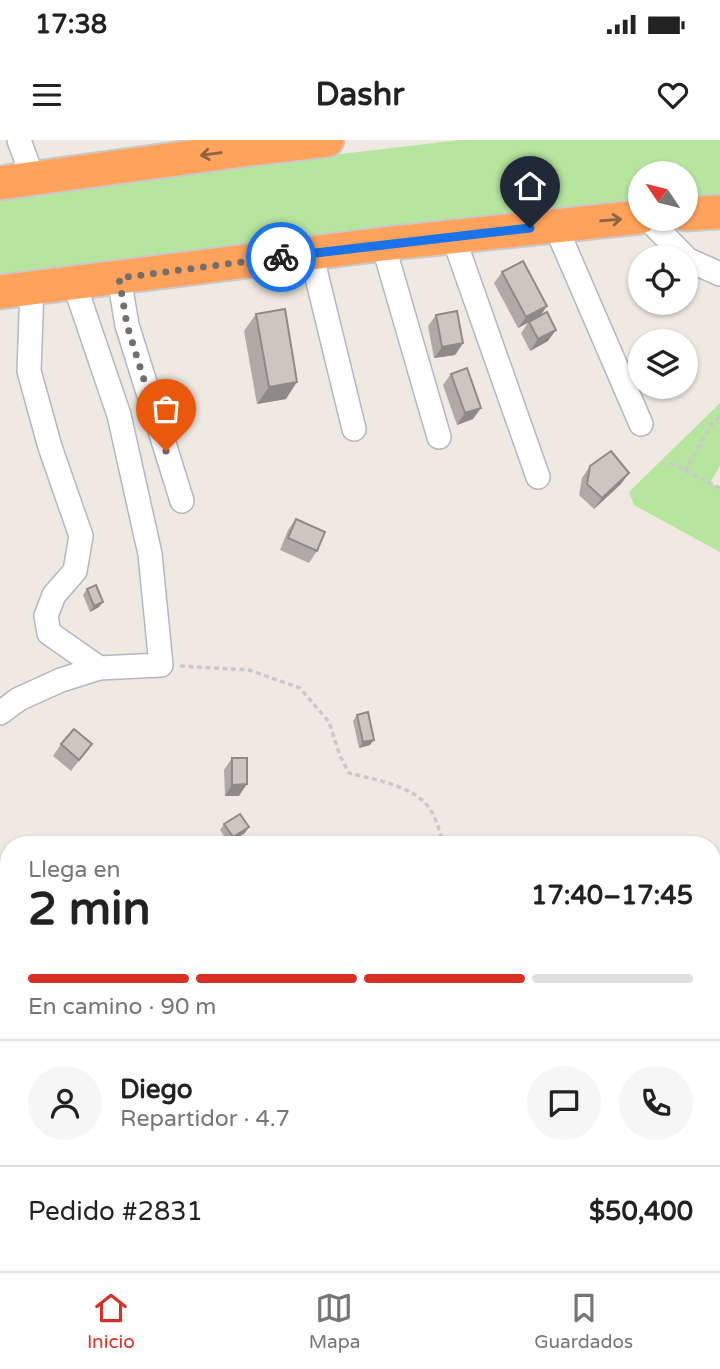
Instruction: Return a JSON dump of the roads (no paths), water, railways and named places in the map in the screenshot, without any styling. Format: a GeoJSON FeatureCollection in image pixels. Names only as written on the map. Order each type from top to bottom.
{"type":"FeatureCollection","features":[{"type":"Feature","properties":{"kind":"highway"},"geometry":{"type":"LineString","coordinates":[[0,183],[327,140]]}},
{"type":"Feature","properties":{"kind":"highway"},"geometry":{"type":"LineString","coordinates":[[698,213],[720,212]]}},
{"type":"Feature","properties":{"kind":"highway"},"geometry":{"type":"LineString","coordinates":[[16,290],[383,244],[628,218]]}},
{"type":"Feature","properties":{"kind":"street"},"geometry":{"type":"LineString","coordinates":[[19,140],[33,179]]}},
{"type":"Feature","properties":{"kind":"street"},"geometry":{"type":"LineString","coordinates":[[555,225],[640,424]]}},
{"type":"Feature","properties":{"kind":"street"},"geometry":{"type":"LineString","coordinates":[[659,231],[673,245]]}},
{"type":"Feature","properties":{"kind":"street"},"geometry":{"type":"LineString","coordinates":[[453,236],[538,477]]}},
{"type":"Feature","properties":{"kind":"street"},"geometry":{"type":"LineString","coordinates":[[383,244],[439,438]]}},
{"type":"Feature","properties":{"kind":"street"},"geometry":{"type":"LineString","coordinates":[[311,253],[354,429]]}},
{"type":"Feature","properties":{"kind":"street"},"geometry":{"type":"LineString","coordinates":[[698,264],[720,274]]}},
{"type":"Feature","properties":{"kind":"street"},"geometry":{"type":"LineString","coordinates":[[119,278],[127,325],[182,501]]}},
{"type":"Feature","properties":{"kind":"street"},"geometry":{"type":"LineString","coordinates":[[0,713],[19,699],[61,680],[99,668],[161,665],[150,554],[119,415],[74,283]]}},
{"type":"Feature","properties":{"kind":"street"},"geometry":{"type":"LineString","coordinates":[[16,290],[29,371],[50,447],[81,536],[75,572],[54,594],[46,616],[49,633],[99,668]]}}]}
